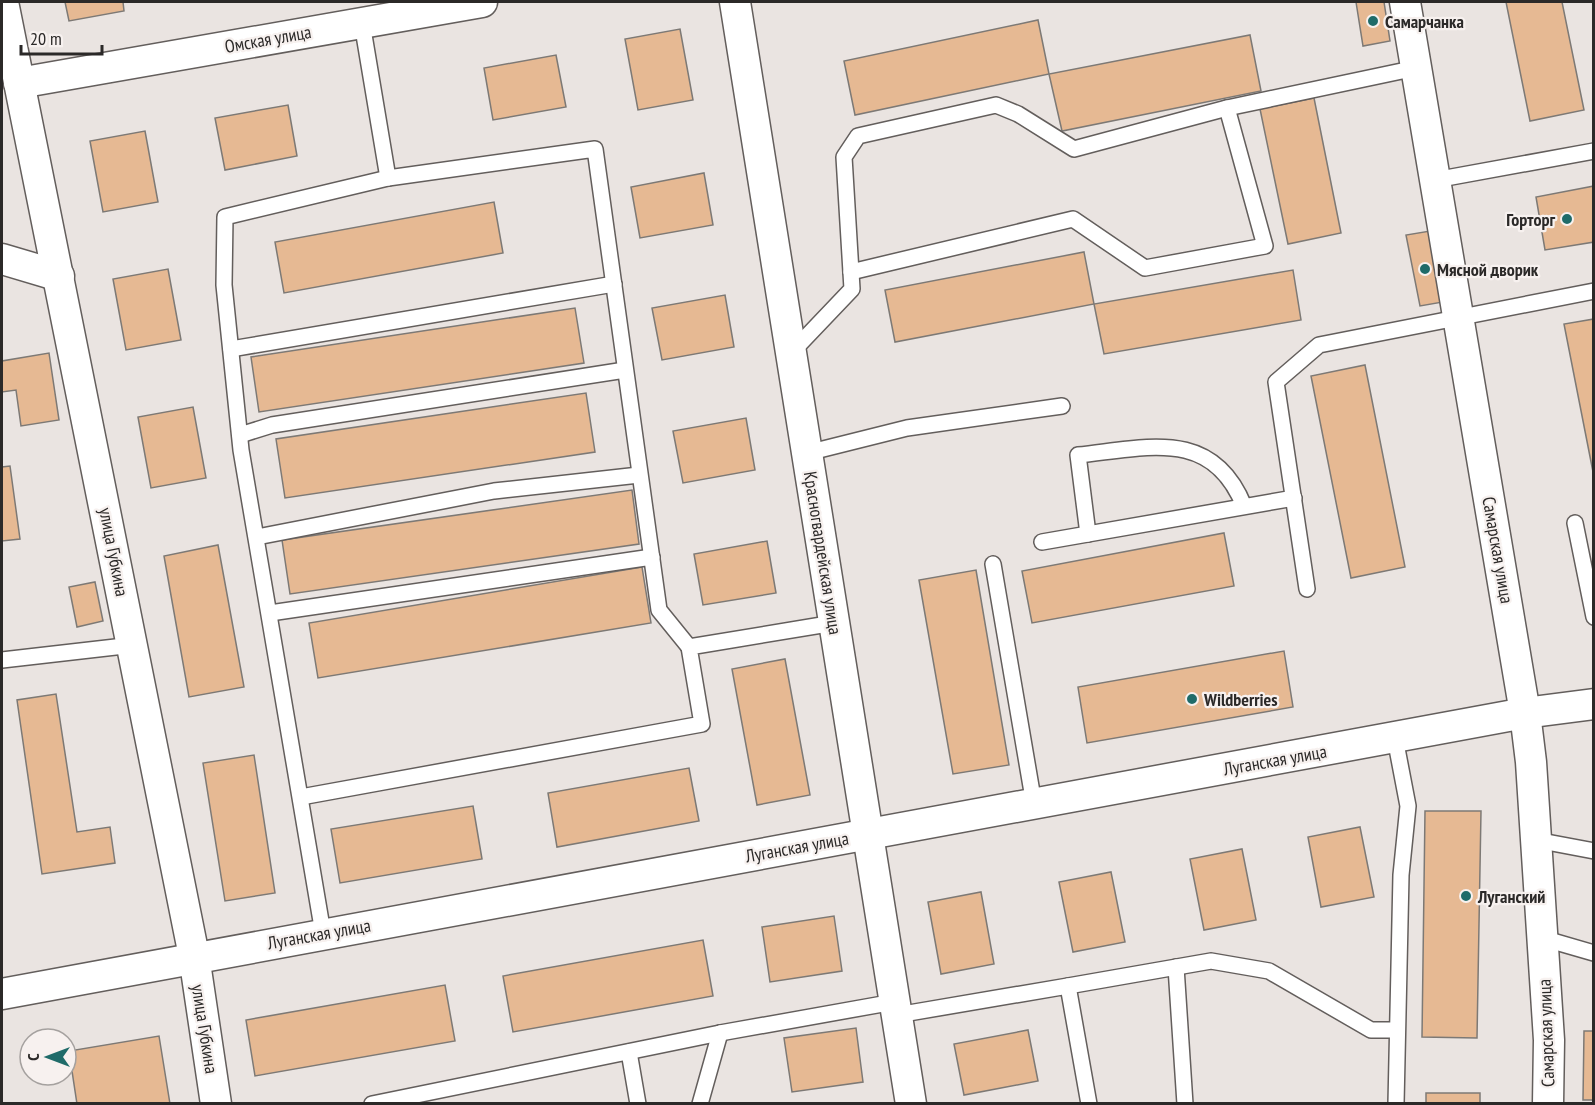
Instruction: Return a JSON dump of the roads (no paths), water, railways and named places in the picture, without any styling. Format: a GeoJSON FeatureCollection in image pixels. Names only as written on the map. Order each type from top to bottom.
{"type":"FeatureCollection","features":[{"type":"Feature","properties":{"kind":"street","name":"улица Губкина"},"geometry":{"type":"LineString","coordinates":[[3,2],[194,956],[216,1104]]}},
{"type":"Feature","properties":{"kind":"street","name":"Омская улица"},"geometry":{"type":"LineString","coordinates":[[20,83],[482,2]]}},
{"type":"Feature","properties":{"kind":"street","name":"Красногвардейская улица"},"geometry":{"type":"LineString","coordinates":[[735,2],[911,1104]]}},
{"type":"Feature","properties":{"kind":"street","name":"Самарская улица"},"geometry":{"type":"LineString","coordinates":[[1405,2],[1526,713],[1549,1040],[1548,1104]]}},
{"type":"Feature","properties":{"kind":"street"},"geometry":{"type":"LineString","coordinates":[[2,259],[59,276]]}},
{"type":"Feature","properties":{"kind":"street","name":"Луганская улица"},"geometry":{"type":"LineString","coordinates":[[2,994],[194,956],[1526,713],[1593,704]]}},
{"type":"Feature","properties":{"kind":"lane"},"geometry":{"type":"LineString","coordinates":[[362,23],[388,178]]}},
{"type":"Feature","properties":{"kind":"lane"},"geometry":{"type":"LineString","coordinates":[[791,353],[852,289],[844,157],[858,136],[996,105],[1018,114],[1074,149],[1227,108],[1416,68]]}},
{"type":"Feature","properties":{"kind":"lane"},"geometry":{"type":"LineString","coordinates":[[851,272],[1073,219],[1145,268],[1264,246],[1227,108]]}},
{"type":"Feature","properties":{"kind":"lane"},"geometry":{"type":"LineString","coordinates":[[301,797],[702,724],[688,646],[659,610],[595,149],[388,178],[225,217],[224,285],[240,435],[323,933]]}},
{"type":"Feature","properties":{"kind":"lane"},"geometry":{"type":"LineString","coordinates":[[1435,180],[1593,151]]}},
{"type":"Feature","properties":{"kind":"lane"},"geometry":{"type":"LineString","coordinates":[[231,349],[614,284]]}},
{"type":"Feature","properties":{"kind":"lane"},"geometry":{"type":"LineString","coordinates":[[1307,589],[1276,382],[1319,345],[1593,291]]}},
{"type":"Feature","properties":{"kind":"lane"},"geometry":{"type":"LineString","coordinates":[[240,435],[272,425],[625,370]]}},
{"type":"Feature","properties":{"kind":"lane"},"geometry":{"type":"LineString","coordinates":[[807,453],[907,428],[1062,406]]}},
{"type":"Feature","properties":{"kind":"lane"},"geometry":{"type":"LineString","coordinates":[[1088,534],[1078,455],[1167,445],[1203,455],[1234,483],[1244,507]]}},
{"type":"Feature","properties":{"kind":"lane"},"geometry":{"type":"LineString","coordinates":[[257,537],[494,491],[639,475]]}},
{"type":"Feature","properties":{"kind":"lane"},"geometry":{"type":"LineString","coordinates":[[1042,542],[1294,498]]}},
{"type":"Feature","properties":{"kind":"lane"},"geometry":{"type":"LineString","coordinates":[[1575,523],[1593,617]]}},
{"type":"Feature","properties":{"kind":"lane"},"geometry":{"type":"LineString","coordinates":[[270,613],[652,557]]}},
{"type":"Feature","properties":{"kind":"lane"},"geometry":{"type":"LineString","coordinates":[[993,564],[1034,804]]}},
{"type":"Feature","properties":{"kind":"lane"},"geometry":{"type":"LineString","coordinates":[[688,646],[834,623]]}},
{"type":"Feature","properties":{"kind":"lane"},"geometry":{"type":"LineString","coordinates":[[2,660],[133,645]]}},
{"type":"Feature","properties":{"kind":"lane"},"geometry":{"type":"LineString","coordinates":[[1395,738],[1408,806],[1401,875],[1396,1104]]}},
{"type":"Feature","properties":{"kind":"lane"},"geometry":{"type":"LineString","coordinates":[[1536,840],[1593,851]]}},
{"type":"Feature","properties":{"kind":"lane"},"geometry":{"type":"LineString","coordinates":[[1542,938],[1593,953]]}},
{"type":"Feature","properties":{"kind":"lane"},"geometry":{"type":"LineString","coordinates":[[372,1104],[720,1033],[1068,986],[1211,961],[1269,971],[1371,1029],[1397,1029]]}},
{"type":"Feature","properties":{"kind":"lane"},"geometry":{"type":"LineString","coordinates":[[1176,967],[1185,1104]]}},
{"type":"Feature","properties":{"kind":"lane"},"geometry":{"type":"LineString","coordinates":[[1068,986],[1089,1104]]}},
{"type":"Feature","properties":{"kind":"lane"},"geometry":{"type":"LineString","coordinates":[[700,1104],[720,1033]]}},
{"type":"Feature","properties":{"kind":"lane"},"geometry":{"type":"LineString","coordinates":[[628,1052],[638,1104]]}},
{"type":"Feature","properties":{"kind":"place","name":"Самарчанка"},"geometry":{"type":"Point","coordinates":[1373,21]}},
{"type":"Feature","properties":{"kind":"place","name":"Горторг"},"geometry":{"type":"Point","coordinates":[1567,219]}},
{"type":"Feature","properties":{"kind":"place","name":"Мясной дворик"},"geometry":{"type":"Point","coordinates":[1425,269]}},
{"type":"Feature","properties":{"kind":"place","name":"Wildberries"},"geometry":{"type":"Point","coordinates":[1192,699]}},
{"type":"Feature","properties":{"kind":"place","name":"Луганский"},"geometry":{"type":"Point","coordinates":[1466,896]}}]}
